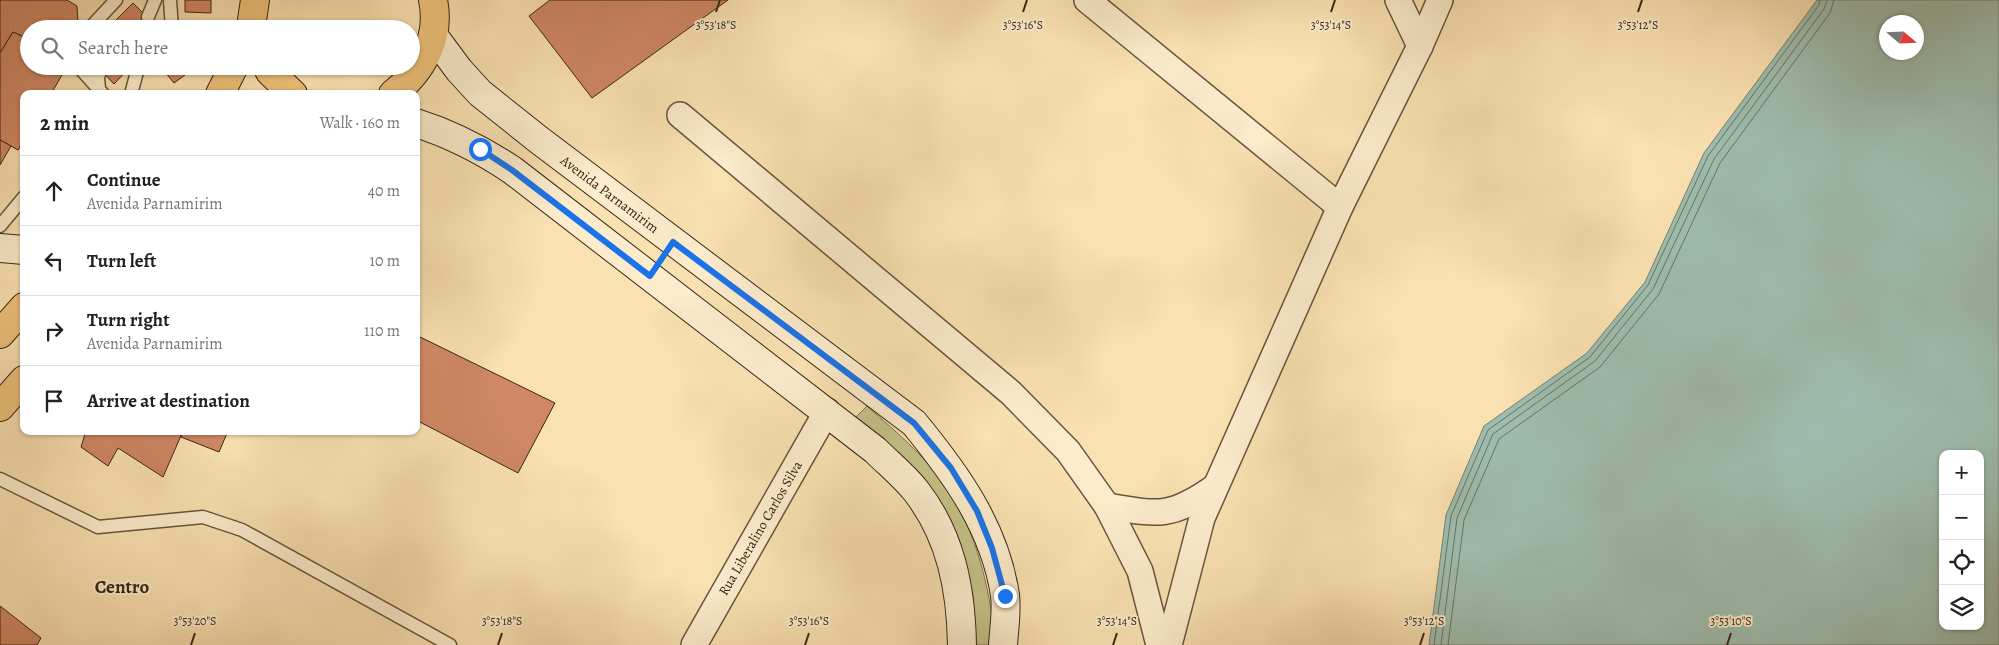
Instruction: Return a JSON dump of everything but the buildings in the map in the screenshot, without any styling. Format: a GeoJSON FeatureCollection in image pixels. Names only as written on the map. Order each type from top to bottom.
{"type":"FeatureCollection","features":[{"type":"Feature","properties":{"kind":"main road"},"geometry":{"type":"LineString","coordinates":[[420,67],[425,60],[434,35],[435,10],[433,0]]}},
{"type":"Feature","properties":{"kind":"main road"},"geometry":{"type":"LineString","coordinates":[[222,90],[230,75]]}},
{"type":"Feature","properties":{"kind":"main road"},"geometry":{"type":"LineString","coordinates":[[273,75],[289,90]]}},
{"type":"Feature","properties":{"kind":"main road"},"geometry":{"type":"LineString","coordinates":[[398,90],[414,75]]}},
{"type":"Feature","properties":{"kind":"main road"},"geometry":{"type":"LineString","coordinates":[[1,331],[20,311]]}},
{"type":"Feature","properties":{"kind":"main road"},"geometry":{"type":"LineString","coordinates":[[0,407],[20,384]]}},
{"type":"Feature","properties":{"kind":"street"},"geometry":{"type":"LineString","coordinates":[[1087,0],[1340,207]]}},
{"type":"Feature","properties":{"kind":"street"},"geometry":{"type":"LineString","coordinates":[[1398,0],[1420,46]]}},
{"type":"Feature","properties":{"kind":"street"},"geometry":{"type":"LineString","coordinates":[[1169,645],[1202,518],[1215,487],[1340,207],[1420,46],[1440,0]]}},
{"type":"Feature","properties":{"kind":"street","name":"Avenida Parnamirim"},"geometry":{"type":"LineString","coordinates":[[434,35],[459,70],[480,93],[673,242],[914,423],[951,468],[977,511],[992,548],[1005,596],[1003,645]]}},
{"type":"Feature","properties":{"kind":"street"},"geometry":{"type":"LineString","coordinates":[[680,115],[1011,394],[1068,451],[1107,506],[1140,571],[1159,645]]}},
{"type":"Feature","properties":{"kind":"street"},"geometry":{"type":"LineString","coordinates":[[420,124],[438,130],[480,149],[512,170],[827,411],[875,450],[916,491],[947,542],[961,604],[962,645]]}},
{"type":"Feature","properties":{"kind":"street"},"geometry":{"type":"LineString","coordinates":[[650,276],[673,242]]}},
{"type":"Feature","properties":{"kind":"street"},"geometry":{"type":"LineString","coordinates":[[0,248],[20,250]]}},
{"type":"Feature","properties":{"kind":"street","name":"Rua Liberalino Carlos Silva"},"geometry":{"type":"LineString","coordinates":[[694,645],[827,411]]}},
{"type":"Feature","properties":{"kind":"street"},"geometry":{"type":"LineString","coordinates":[[1107,506],[1144,513],[1166,512],[1190,504],[1215,487]]}},
{"type":"Feature","properties":{"kind":"lane"},"geometry":{"type":"LineString","coordinates":[[97,20],[116,0]]}},
{"type":"Feature","properties":{"kind":"lane"},"geometry":{"type":"LineString","coordinates":[[148,18],[155,0]]}},
{"type":"Feature","properties":{"kind":"lane"},"geometry":{"type":"LineString","coordinates":[[170,0],[171,20]]}},
{"type":"Feature","properties":{"kind":"lane"},"geometry":{"type":"LineString","coordinates":[[86,75],[99,90]]}},
{"type":"Feature","properties":{"kind":"lane"},"geometry":{"type":"LineString","coordinates":[[99,75],[101,90]]}},
{"type":"Feature","properties":{"kind":"lane"},"geometry":{"type":"LineString","coordinates":[[132,90],[135,75]]}},
{"type":"Feature","properties":{"kind":"lane"},"geometry":{"type":"LineString","coordinates":[[0,226],[20,202]]}},
{"type":"Feature","properties":{"kind":"lane"},"geometry":{"type":"LineString","coordinates":[[0,479],[98,527],[203,517],[242,530],[450,645]]}},
{"type":"Feature","properties":{"kind":"shaded area"},"geometry":{"type":"Polygon","coordinates":[[[867,406],[926,461],[937,473],[955,500],[971,534],[983,570],[991,607],[996,645],[974,645],[973,595],[958,548],[854,419],[867,406]]]}},
{"type":"Feature","properties":{"kind":"water"},"geometry":{"type":"Polygon","coordinates":[[[1817,0],[1999,0],[1999,645],[1429,645],[1446,515],[1484,426],[1587,353],[1645,282],[1704,153],[1817,0]]]}},
{"type":"Feature","properties":{"kind":"district","name":"Centro"},"geometry":{"type":"Point","coordinates":[122,586]}},
{"type":"Feature","properties":{"kind":"route"},"geometry":{"type":"LineString","coordinates":[[480,149],[512,170],[650,276],[673,242],[914,423],[951,468],[977,511],[992,548],[1005,596]]}}]}
